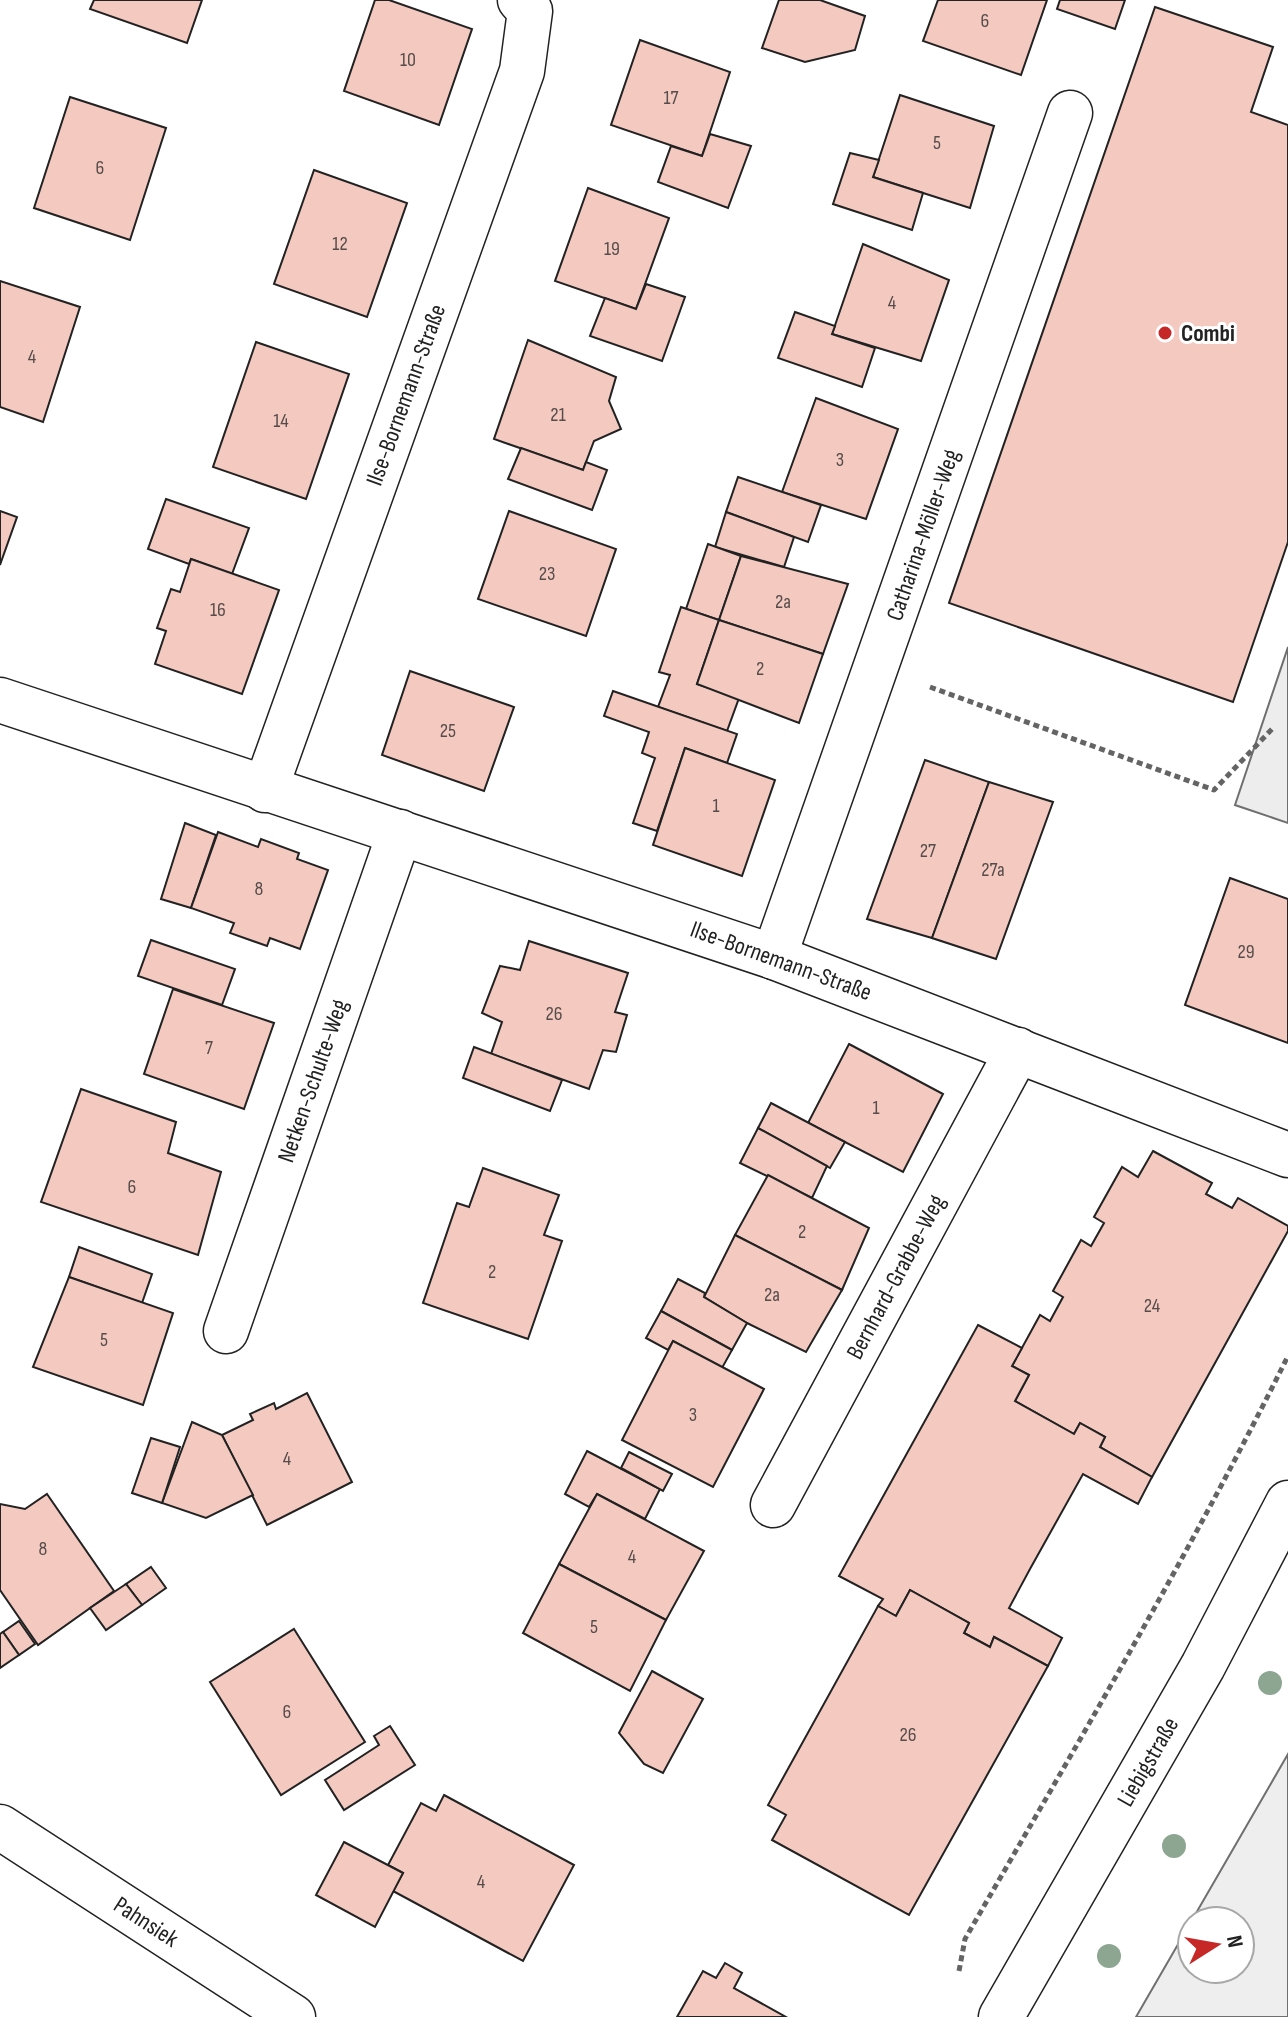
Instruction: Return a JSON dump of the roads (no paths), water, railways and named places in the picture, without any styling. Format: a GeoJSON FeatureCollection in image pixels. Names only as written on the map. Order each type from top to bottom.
{"type":"FeatureCollection","features":[{"type":"Feature","properties":{"kind":"street","name":"Ilse-Bornemann-Straße"},"geometry":{"type":"LineString","coordinates":[[265,790],[522,71],[530,11],[520,0]]}},
{"type":"Feature","properties":{"kind":"street","name":"Catharina-Möller-Weg"},"geometry":{"type":"LineString","coordinates":[[774,957],[1070,113]]}},
{"type":"Feature","properties":{"kind":"street","name":"Ilse-Bornemann-Straße"},"geometry":{"type":"LineString","coordinates":[[0,700],[774,957],[1288,1155]]}},
{"type":"Feature","properties":{"kind":"street","name":"Netken-Schulte-Weg"},"geometry":{"type":"LineString","coordinates":[[226,1331],[400,832]]}},
{"type":"Feature","properties":{"kind":"street","name":"Bernhard-Grabbe-Weg"},"geometry":{"type":"LineString","coordinates":[[773,1505],[1018,1050]]}},
{"type":"Feature","properties":{"kind":"street","name":"Liebigstraße"},"geometry":{"type":"LineString","coordinates":[[1001,2017],[1203,1666],[1288,1503]]}},
{"type":"Feature","properties":{"kind":"street","name":"Pahnsiek"},"geometry":{"type":"LineString","coordinates":[[0,1827],[293,2017]]}},
{"type":"Feature","properties":{"kind":"place","name":"Combi"},"geometry":{"type":"Point","coordinates":[1165,333]}}]}
